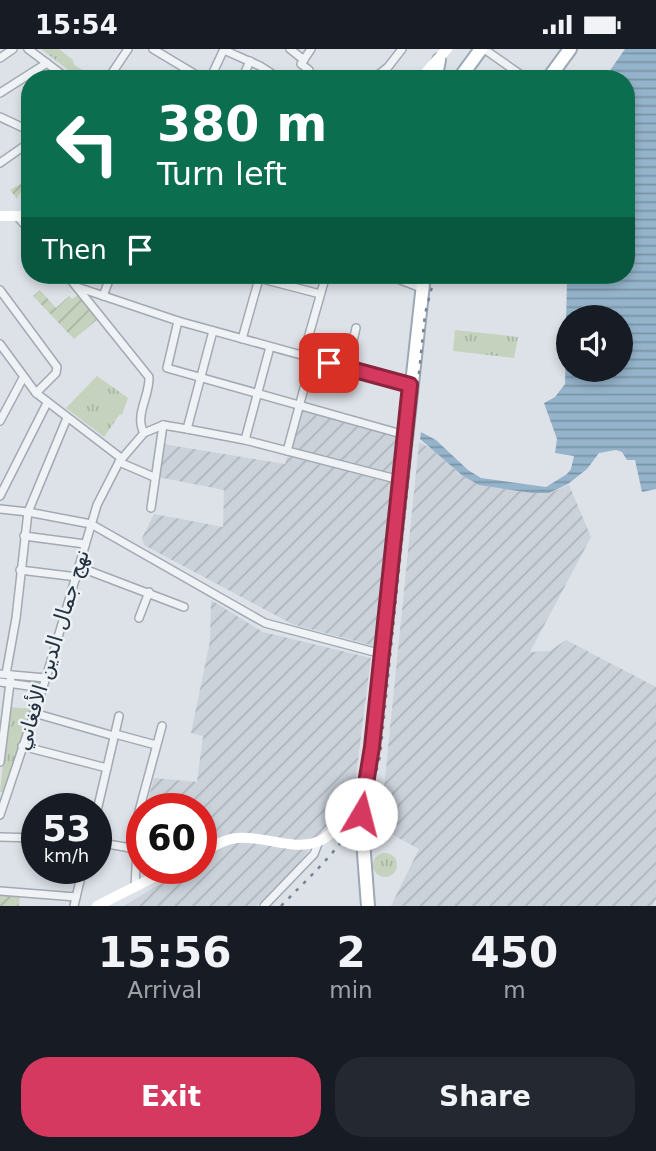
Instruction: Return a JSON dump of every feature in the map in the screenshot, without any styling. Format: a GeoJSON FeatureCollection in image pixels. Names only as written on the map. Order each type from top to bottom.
{"type":"FeatureCollection","features":[{"type":"Feature","properties":{"kind":"main road"},"geometry":{"type":"LineString","coordinates":[[466,70],[482,49]]}},
{"type":"Feature","properties":{"kind":"main road"},"geometry":{"type":"LineString","coordinates":[[555,70],[570,49]]}},
{"type":"Feature","properties":{"kind":"main road"},"geometry":{"type":"LineString","coordinates":[[428,70],[443,54]]}},
{"type":"Feature","properties":{"kind":"main road"},"geometry":{"type":"LineString","coordinates":[[0,216],[21,216]]}},
{"type":"Feature","properties":{"kind":"main road"},"geometry":{"type":"LineString","coordinates":[[368,906],[361,823],[372,747],[421,284]]}},
{"type":"Feature","properties":{"kind":"main road"},"geometry":{"type":"LineString","coordinates":[[217,844],[239,838],[293,843],[319,841],[328,835],[364,793]]}},
{"type":"Feature","properties":{"kind":"main road"},"geometry":{"type":"LineString","coordinates":[[97,906],[120,900],[139,884]]}},
{"type":"Feature","properties":{"kind":"street"},"geometry":{"type":"LineString","coordinates":[[0,58],[13,49]]}},
{"type":"Feature","properties":{"kind":"street"},"geometry":{"type":"LineString","coordinates":[[28,49],[55,70]]}},
{"type":"Feature","properties":{"kind":"street"},"geometry":{"type":"LineString","coordinates":[[114,70],[128,49]]}},
{"type":"Feature","properties":{"kind":"street"},"geometry":{"type":"LineString","coordinates":[[153,49],[188,70]]}},
{"type":"Feature","properties":{"kind":"street"},"geometry":{"type":"LineString","coordinates":[[214,70],[224,49],[265,70]]}},
{"type":"Feature","properties":{"kind":"street"},"geometry":{"type":"LineString","coordinates":[[290,49],[304,59]]}},
{"type":"Feature","properties":{"kind":"street"},"geometry":{"type":"LineString","coordinates":[[309,70],[301,65],[311,49]]}},
{"type":"Feature","properties":{"kind":"street"},"geometry":{"type":"LineString","coordinates":[[384,70],[402,49]]}},
{"type":"Feature","properties":{"kind":"street"},"geometry":{"type":"LineString","coordinates":[[482,49],[514,70]]}},
{"type":"Feature","properties":{"kind":"street"},"geometry":{"type":"LineString","coordinates":[[246,70],[250,61]]}},
{"type":"Feature","properties":{"kind":"street"},"geometry":{"type":"LineString","coordinates":[[37,70],[47,64]]}},
{"type":"Feature","properties":{"kind":"street"},"geometry":{"type":"LineString","coordinates":[[0,93],[21,80]]}},
{"type":"Feature","properties":{"kind":"street"},"geometry":{"type":"LineString","coordinates":[[0,117],[21,127]]}},
{"type":"Feature","properties":{"kind":"street"},"geometry":{"type":"LineString","coordinates":[[0,163],[21,148]]}},
{"type":"Feature","properties":{"kind":"street"},"geometry":{"type":"LineString","coordinates":[[17,216],[21,221]]}},
{"type":"Feature","properties":{"kind":"street"},"geometry":{"type":"LineString","coordinates":[[74,284],[149,377],[141,415],[144,433],[163,425],[187,429],[245,440],[400,480]]}},
{"type":"Feature","properties":{"kind":"street"},"geometry":{"type":"LineString","coordinates":[[103,296],[108,284]]}},
{"type":"Feature","properties":{"kind":"street"},"geometry":{"type":"LineString","coordinates":[[242,339],[257,284]]}},
{"type":"Feature","properties":{"kind":"street"},"geometry":{"type":"LineString","coordinates":[[284,284],[320,294]]}},
{"type":"Feature","properties":{"kind":"street"},"geometry":{"type":"LineString","coordinates":[[303,356],[323,284]]}},
{"type":"Feature","properties":{"kind":"street"},"geometry":{"type":"LineString","coordinates":[[77,287],[178,321],[410,385]]}},
{"type":"Feature","properties":{"kind":"street"},"geometry":{"type":"LineString","coordinates":[[0,291],[57,367],[56,373],[36,393]]}},
{"type":"Feature","properties":{"kind":"street"},"geometry":{"type":"LineString","coordinates":[[178,321],[167,368],[405,435]]}},
{"type":"Feature","properties":{"kind":"street"},"geometry":{"type":"LineString","coordinates":[[347,368],[356,328]]}},
{"type":"Feature","properties":{"kind":"street"},"geometry":{"type":"LineString","coordinates":[[187,429],[213,331]]}},
{"type":"Feature","properties":{"kind":"street"},"geometry":{"type":"LineString","coordinates":[[0,344],[23,378],[47,403],[120,460],[154,477]]}},
{"type":"Feature","properties":{"kind":"street"},"geometry":{"type":"LineString","coordinates":[[245,440],[270,347]]}},
{"type":"Feature","properties":{"kind":"street"},"geometry":{"type":"LineString","coordinates":[[0,358],[9,358]]}},
{"type":"Feature","properties":{"kind":"street"},"geometry":{"type":"LineString","coordinates":[[287,451],[312,359]]}},
{"type":"Feature","properties":{"kind":"street"},"geometry":{"type":"LineString","coordinates":[[0,421],[23,378]]}},
{"type":"Feature","properties":{"kind":"street"},"geometry":{"type":"LineString","coordinates":[[0,496],[47,403]]}},
{"type":"Feature","properties":{"kind":"street"},"geometry":{"type":"LineString","coordinates":[[0,762],[10,684],[6,674],[16,618],[28,512],[67,418]]}},
{"type":"Feature","properties":{"kind":"street"},"geometry":{"type":"LineString","coordinates":[[151,508],[163,425]]}},
{"type":"Feature","properties":{"kind":"street","name":"نهج جمال الدين الأفغاني"},"geometry":{"type":"LineString","coordinates":[[0,815],[2,802],[43,688],[91,524],[103,492],[120,460],[144,433]]}},
{"type":"Feature","properties":{"kind":"street"},"geometry":{"type":"LineString","coordinates":[[0,509],[91,524],[265,623],[382,654]]}},
{"type":"Feature","properties":{"kind":"street"},"geometry":{"type":"LineString","coordinates":[[24,536],[85,544]]}},
{"type":"Feature","properties":{"kind":"street"},"geometry":{"type":"LineString","coordinates":[[79,567],[184,607]]}},
{"type":"Feature","properties":{"kind":"street"},"geometry":{"type":"LineString","coordinates":[[20,570],[77,577]]}},
{"type":"Feature","properties":{"kind":"street"},"geometry":{"type":"LineString","coordinates":[[139,618],[149,592]]}},
{"type":"Feature","properties":{"kind":"street"},"geometry":{"type":"LineString","coordinates":[[6,674],[46,678]]}},
{"type":"Feature","properties":{"kind":"street"},"geometry":{"type":"LineString","coordinates":[[0,683],[43,688]]}},
{"type":"Feature","properties":{"kind":"street"},"geometry":{"type":"LineString","coordinates":[[34,713],[156,745]]}},
{"type":"Feature","properties":{"kind":"street"},"geometry":{"type":"LineString","coordinates":[[101,793],[119,716]]}},
{"type":"Feature","properties":{"kind":"street"},"geometry":{"type":"LineString","coordinates":[[147,793],[162,726]]}},
{"type":"Feature","properties":{"kind":"street"},"geometry":{"type":"LineString","coordinates":[[22,746],[107,768]]}},
{"type":"Feature","properties":{"kind":"street"},"geometry":{"type":"LineString","coordinates":[[0,837],[21,838]]}},
{"type":"Feature","properties":{"kind":"street"},"geometry":{"type":"LineString","coordinates":[[264,906],[314,855],[319,841]]}},
{"type":"Feature","properties":{"kind":"street"},"geometry":{"type":"LineString","coordinates":[[74,906],[79,884]]}},
{"type":"Feature","properties":{"kind":"street"},"geometry":{"type":"LineString","coordinates":[[0,891],[76,897]]}},
{"type":"Feature","properties":{"kind":"shaded area"},"geometry":{"type":"Polygon","coordinates":[[[300,408],[401,437],[374,646],[292,624],[144,545],[142,538],[154,514],[223,527],[224,490],[158,477],[163,444],[285,464],[300,408]]]}},
{"type":"Feature","properties":{"kind":"shaded area"},"geometry":{"type":"Polygon","coordinates":[[[419,442],[433,450],[463,476],[479,484],[549,493],[569,485],[591,537],[530,652],[550,651],[566,640],[656,687],[656,899],[652,906],[391,906],[419,849],[380,828],[419,442]]]}},
{"type":"Feature","properties":{"kind":"shaded area"},"geometry":{"type":"Polygon","coordinates":[[[211,600],[263,632],[371,658],[355,783],[297,866],[257,906],[124,906],[159,884],[217,884],[217,793],[150,793],[154,778],[197,782],[203,736],[191,733],[210,641],[211,600]]]}},
{"type":"Feature","properties":{"kind":"green space"},"geometry":{"type":"Polygon","coordinates":[[[41,49],[59,49],[82,70],[68,70],[41,49]]]}},
{"type":"Feature","properties":{"kind":"green space"},"geometry":{"type":"Polygon","coordinates":[[[21,183],[21,193],[17,199],[10,190],[21,183]]]}},
{"type":"Feature","properties":{"kind":"green space"},"geometry":{"type":"Polygon","coordinates":[[[40,290],[56,308],[69,296],[72,299],[78,295],[98,319],[74,339],[33,296],[40,290]]]}},
{"type":"Feature","properties":{"kind":"green space"},"geometry":{"type":"Polygon","coordinates":[[[455,330],[518,337],[514,358],[453,351],[455,330]]]}},
{"type":"Feature","properties":{"kind":"green space"},"geometry":{"type":"Polygon","coordinates":[[[97,376],[128,398],[122,415],[120,414],[104,437],[66,408],[97,376]]]}},
{"type":"Feature","properties":{"kind":"green space"},"geometry":{"type":"Polygon","coordinates":[[[9,707],[32,709],[3,792],[0,792],[9,707]]]}},
{"type":"Feature","properties":{"kind":"green space"},"geometry":{"type":"Polygon","coordinates":[[[380,853],[390,853],[397,860],[397,870],[390,877],[380,877],[373,870],[373,860],[380,853]]]}},
{"type":"Feature","properties":{"kind":"green space"},"geometry":{"type":"Polygon","coordinates":[[[0,895],[20,895],[19,906],[0,906],[0,895]]]}},
{"type":"Feature","properties":{"kind":"water"},"geometry":{"type":"Polygon","coordinates":[[[625,49],[656,49],[656,489],[642,492],[635,460],[627,460],[622,452],[616,450],[599,453],[587,469],[568,484],[549,493],[479,485],[463,476],[420,439],[421,432],[436,440],[468,470],[481,478],[546,487],[567,474],[574,456],[555,453],[557,439],[544,403],[555,397],[565,382],[633,382],[633,305],[566,305],[567,284],[635,284],[635,70],[610,70],[625,49]]]}},
{"type":"Feature","properties":{"kind":"railway"},"geometry":{"type":"LineString","coordinates":[[281,906],[330,856],[355,822],[365,803],[380,756],[425,314],[433,284]]}},
{"type":"Feature","properties":{"kind":"route"},"geometry":{"type":"LineString","coordinates":[[329,363],[410,385],[372,747],[361,814]]}}]}
